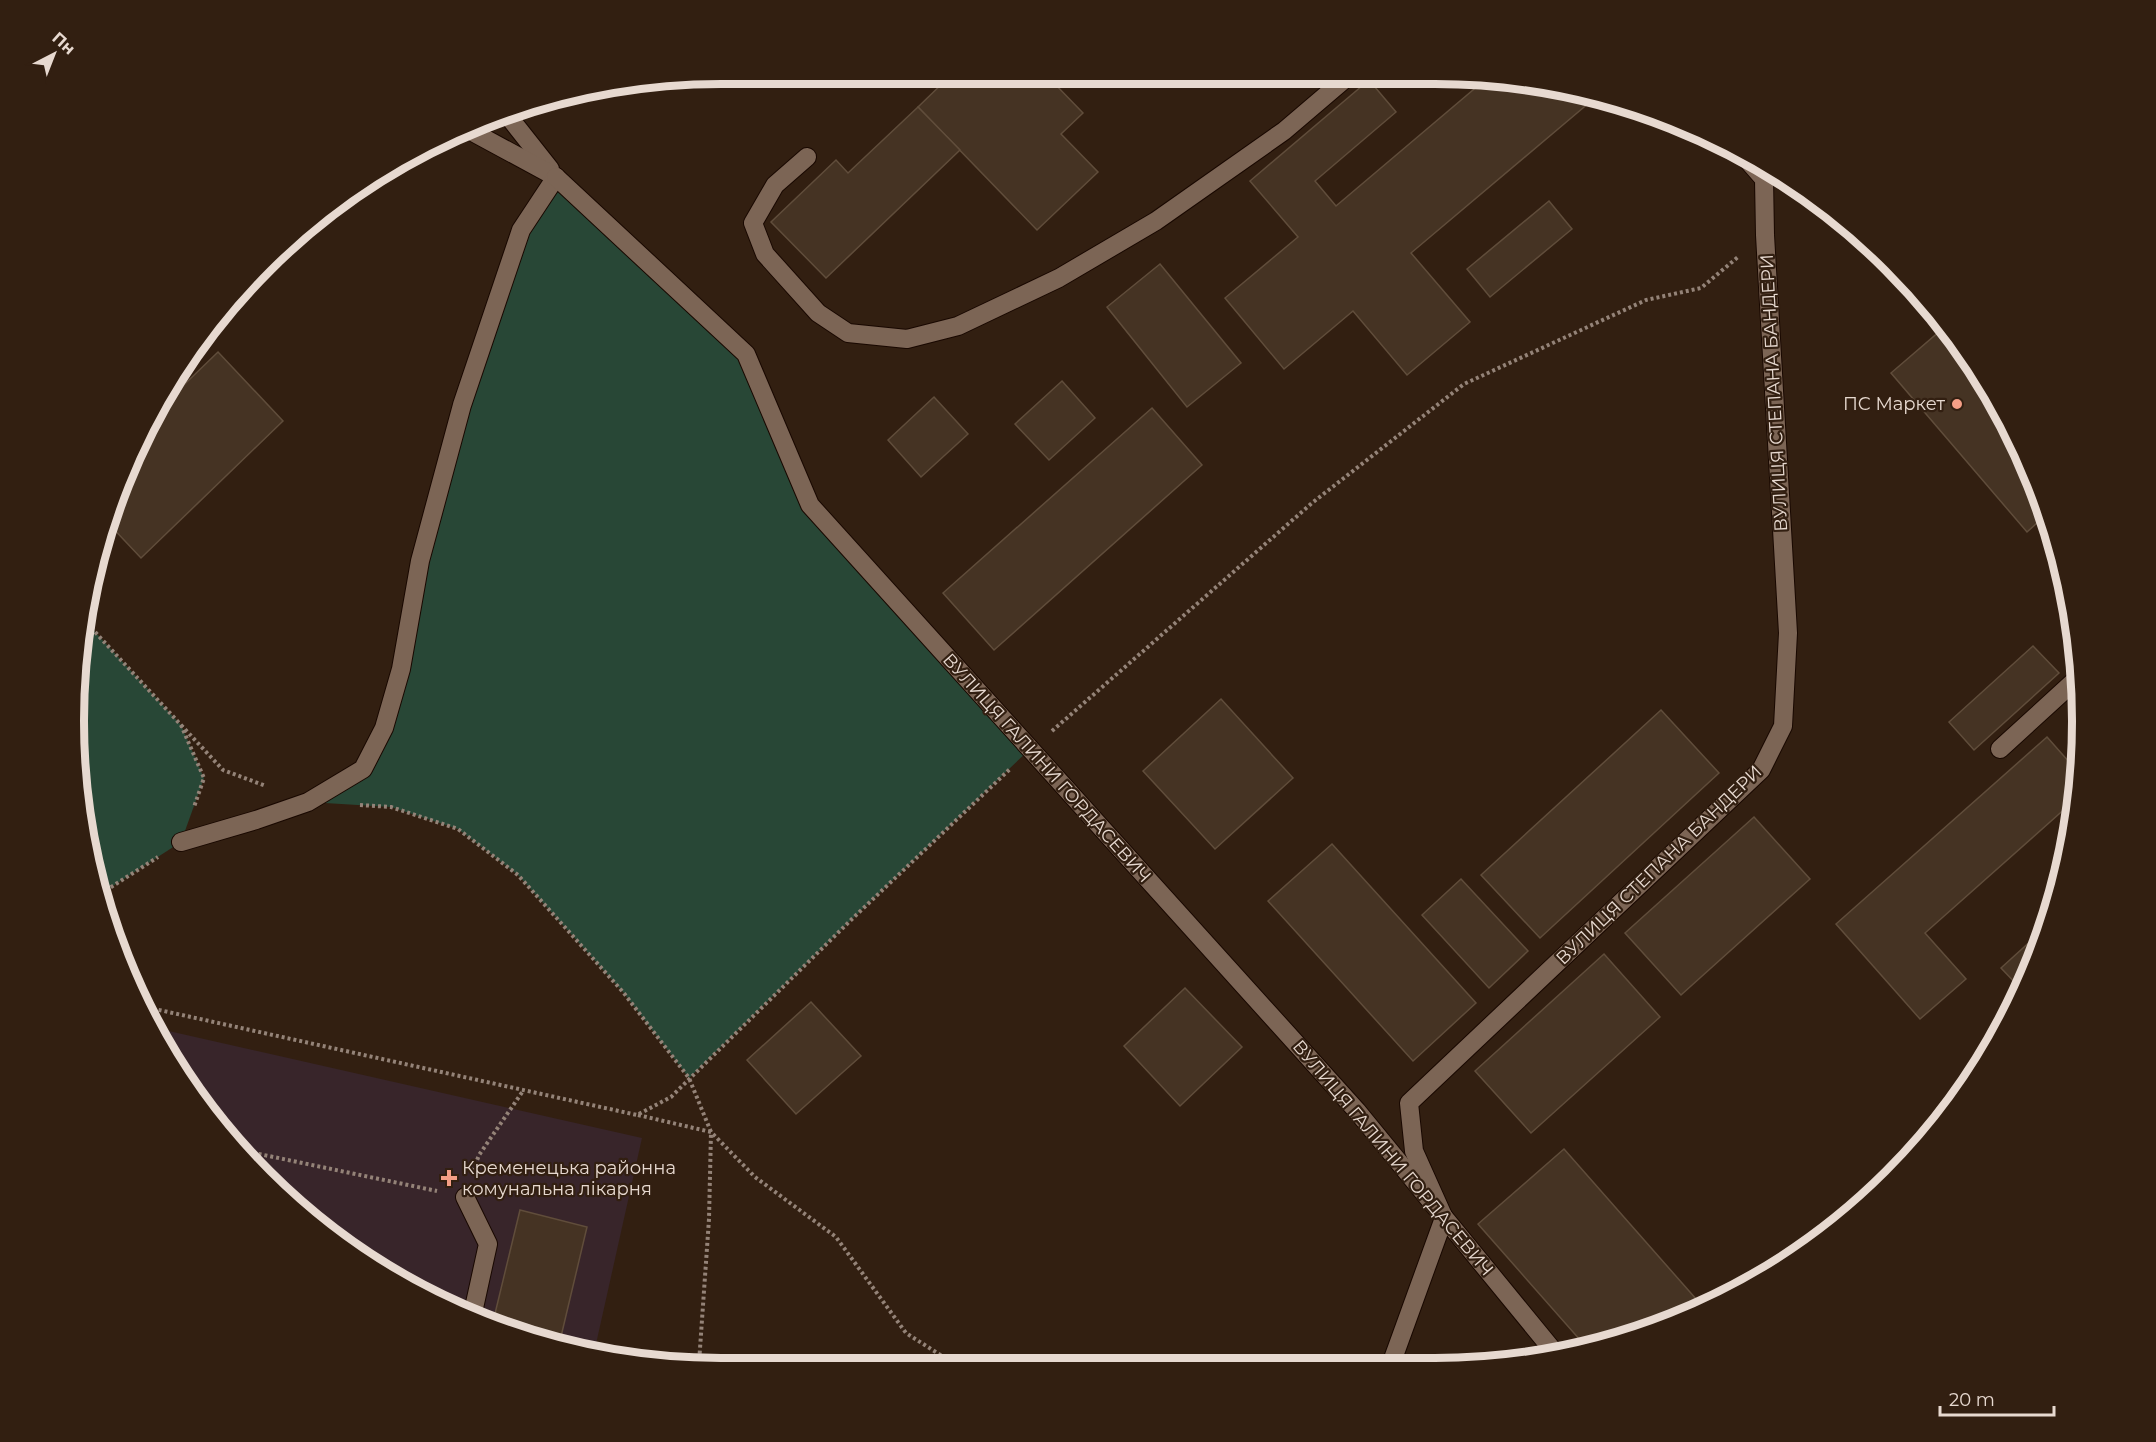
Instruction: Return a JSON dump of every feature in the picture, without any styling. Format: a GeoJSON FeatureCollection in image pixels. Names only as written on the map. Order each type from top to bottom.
{"type":"FeatureCollection","features":[{"type":"Feature","properties":{"kind":"street"},"geometry":{"type":"LineString","coordinates":[[807,157],[775,185],[753,223],[765,254],[818,313],[848,333],[907,339],[958,326],[1059,278],[1156,221],[1284,131],[1339,84]]}},
{"type":"Feature","properties":{"kind":"street"},"geometry":{"type":"LineString","coordinates":[[511,120],[556,177]]}},
{"type":"Feature","properties":{"kind":"street"},"geometry":{"type":"LineString","coordinates":[[475,133],[556,177]]}},
{"type":"Feature","properties":{"kind":"street","name":"ВУЛИЦЯ СТЕПАНА БАНДЕРИ"},"geometry":{"type":"LineString","coordinates":[[1444,1218],[1414,1151],[1409,1103],[1761,770],[1783,726],[1788,633],[1765,235],[1764,179],[1757,171]]}},
{"type":"Feature","properties":{"kind":"street"},"geometry":{"type":"LineString","coordinates":[[181,842],[308,802],[363,769],[384,728],[400,669],[420,561],[462,405],[520,230],[556,177]]}},
{"type":"Feature","properties":{"kind":"street","name":"ВУЛИЦЯ ГАЛИНИ ГОРДАСЕВИЧ"},"geometry":{"type":"LineString","coordinates":[[556,177],[746,354],[810,506],[1358,1111],[1551,1347]]}},
{"type":"Feature","properties":{"kind":"street"},"geometry":{"type":"LineString","coordinates":[[2000,749],[2071,683]]}},
{"type":"Feature","properties":{"kind":"street"},"geometry":{"type":"LineString","coordinates":[[465,1197],[488,1244],[474,1309]]}},
{"type":"Feature","properties":{"kind":"street"},"geometry":{"type":"LineString","coordinates":[[1393,1358],[1444,1218]]}},
{"type":"Feature","properties":{"kind":"path"},"geometry":{"type":"LineString","coordinates":[[637,1115],[671,1097],[852,919],[1030,749],[1312,503],[1464,384],[1646,300],[1701,288],[1765,235]]}},
{"type":"Feature","properties":{"kind":"path"},"geometry":{"type":"LineString","coordinates":[[91,627],[223,770],[308,802]]}},
{"type":"Feature","properties":{"kind":"path"},"geometry":{"type":"LineString","coordinates":[[107,890],[181,842],[204,778],[181,725]]}},
{"type":"Feature","properties":{"kind":"path"},"geometry":{"type":"LineString","coordinates":[[355,805],[391,807],[458,829],[518,875],[623,992],[689,1078],[711,1132],[755,1177],[836,1237],[906,1333],[945,1358]]}},
{"type":"Feature","properties":{"kind":"path"},"geometry":{"type":"LineString","coordinates":[[153,1009],[711,1132]]}},
{"type":"Feature","properties":{"kind":"path"},"geometry":{"type":"LineString","coordinates":[[253,1153],[465,1197],[479,1155],[523,1091]]}},
{"type":"Feature","properties":{"kind":"path"},"geometry":{"type":"LineString","coordinates":[[699,1357],[709,1219],[711,1132]]}},
{"type":"Feature","properties":{"kind":"shaded area","name":"Кременецька районна комунальна лікарня"},"geometry":{"type":"Polygon","coordinates":[[[164,1030],[642,1138],[596,1346],[516,1324],[477,1310],[402,1273],[367,1251],[301,1200],[242,1141],[191,1075],[164,1030]]]}},
{"type":"Feature","properties":{"kind":"green space"},"geometry":{"type":"Polygon","coordinates":[[[556,177],[746,354],[810,505],[1030,749],[689,1078],[623,992],[518,875],[458,829],[391,807],[308,802],[363,769],[384,728],[420,561],[521,230],[556,177]]]}},
{"type":"Feature","properties":{"kind":"green space"},"geometry":{"type":"Polygon","coordinates":[[[91,627],[181,725],[204,778],[181,842],[107,890],[96,845],[85,763],[85,679],[91,627]]]}},
{"type":"Feature","properties":{"kind":"building"},"geometry":{"type":"Polygon","coordinates":[[[942,84],[1055,84],[1083,113],[1061,134],[1098,172],[1037,230],[918,107],[942,84]]]}},
{"type":"Feature","properties":{"kind":"building"},"geometry":{"type":"Polygon","coordinates":[[[1364,84],[1372,84],[1396,112],[1315,181],[1336,206],[1479,85],[1518,89],[1589,103],[1411,253],[1470,322],[1407,375],[1353,311],[1284,369],[1225,298],[1298,237],[1250,181],[1364,84]]]}},
{"type":"Feature","properties":{"kind":"building"},"geometry":{"type":"Polygon","coordinates":[[[918,107],[960,150],[826,278],[771,222],[836,160],[848,173],[918,107]]]}},
{"type":"Feature","properties":{"kind":"building"},"geometry":{"type":"Polygon","coordinates":[[[1549,201],[1572,229],[1490,297],[1467,269],[1549,201]]]}},
{"type":"Feature","properties":{"kind":"building"},"geometry":{"type":"Polygon","coordinates":[[[1160,264],[1241,363],[1187,407],[1107,307],[1160,264]]]}},
{"type":"Feature","properties":{"kind":"building","name":"ПС Маркет"},"geometry":{"type":"Polygon","coordinates":[[[1939,332],[1965,367],[1987,403],[2024,477],[2039,521],[2027,532],[1891,373],[1939,332]]]}},
{"type":"Feature","properties":{"kind":"building"},"geometry":{"type":"Polygon","coordinates":[[[218,352],[283,421],[141,558],[114,529],[132,477],[173,395],[218,352]]]}},
{"type":"Feature","properties":{"kind":"building"},"geometry":{"type":"Polygon","coordinates":[[[1062,381],[1095,418],[1049,460],[1015,424],[1062,381]]]}},
{"type":"Feature","properties":{"kind":"building"},"geometry":{"type":"Polygon","coordinates":[[[934,397],[968,434],[921,477],[888,440],[934,397]]]}},
{"type":"Feature","properties":{"kind":"building"},"geometry":{"type":"Polygon","coordinates":[[[1152,408],[1202,465],[994,650],[943,593],[1152,408]]]}},
{"type":"Feature","properties":{"kind":"building"},"geometry":{"type":"Polygon","coordinates":[[[2033,646],[2059,673],[1974,750],[1949,722],[2033,646]]]}},
{"type":"Feature","properties":{"kind":"building"},"geometry":{"type":"Polygon","coordinates":[[[1221,699],[1293,778],[1215,849],[1143,771],[1221,699]]]}},
{"type":"Feature","properties":{"kind":"building"},"geometry":{"type":"Polygon","coordinates":[[[1661,710],[1719,773],[1540,938],[1481,875],[1661,710]]]}},
{"type":"Feature","properties":{"kind":"building"},"geometry":{"type":"Polygon","coordinates":[[[2047,737],[2071,764],[2066,807],[1925,933],[1966,979],[1920,1019],[1836,924],[2047,737]]]}},
{"type":"Feature","properties":{"kind":"building"},"geometry":{"type":"Polygon","coordinates":[[[1754,817],[1810,879],[1681,995],[1625,933],[1754,817]]]}},
{"type":"Feature","properties":{"kind":"building"},"geometry":{"type":"Polygon","coordinates":[[[1332,844],[1476,1003],[1413,1061],[1268,901],[1332,844]]]}},
{"type":"Feature","properties":{"kind":"building"},"geometry":{"type":"Polygon","coordinates":[[[1461,879],[1528,951],[1489,988],[1422,915],[1461,879]]]}},
{"type":"Feature","properties":{"kind":"building"},"geometry":{"type":"Polygon","coordinates":[[[2034,938],[2015,983],[2001,968],[2034,938]]]}},
{"type":"Feature","properties":{"kind":"building"},"geometry":{"type":"Polygon","coordinates":[[[1604,954],[1660,1017],[1531,1133],[1475,1071],[1604,954]]]}},
{"type":"Feature","properties":{"kind":"building"},"geometry":{"type":"Polygon","coordinates":[[[1185,988],[1242,1047],[1180,1106],[1124,1046],[1185,988]]]}},
{"type":"Feature","properties":{"kind":"building"},"geometry":{"type":"Polygon","coordinates":[[[811,1002],[861,1056],[796,1114],[747,1060],[811,1002]]]}},
{"type":"Feature","properties":{"kind":"building"},"geometry":{"type":"Polygon","coordinates":[[[1564,1149],[1698,1301],[1640,1324],[1581,1341],[1478,1224],[1564,1149]]]}},
{"type":"Feature","properties":{"kind":"building"},"geometry":{"type":"Polygon","coordinates":[[[520,1210],[587,1227],[561,1337],[494,1316],[520,1210]]]}},
{"type":"Feature","properties":{"kind":"place","name":"ПС Маркет"},"geometry":{"type":"Point","coordinates":[1957,404]}},
{"type":"Feature","properties":{"kind":"place","name":"Кременецька районна комунальна лікарня"},"geometry":{"type":"Point","coordinates":[449,1178]}}]}
